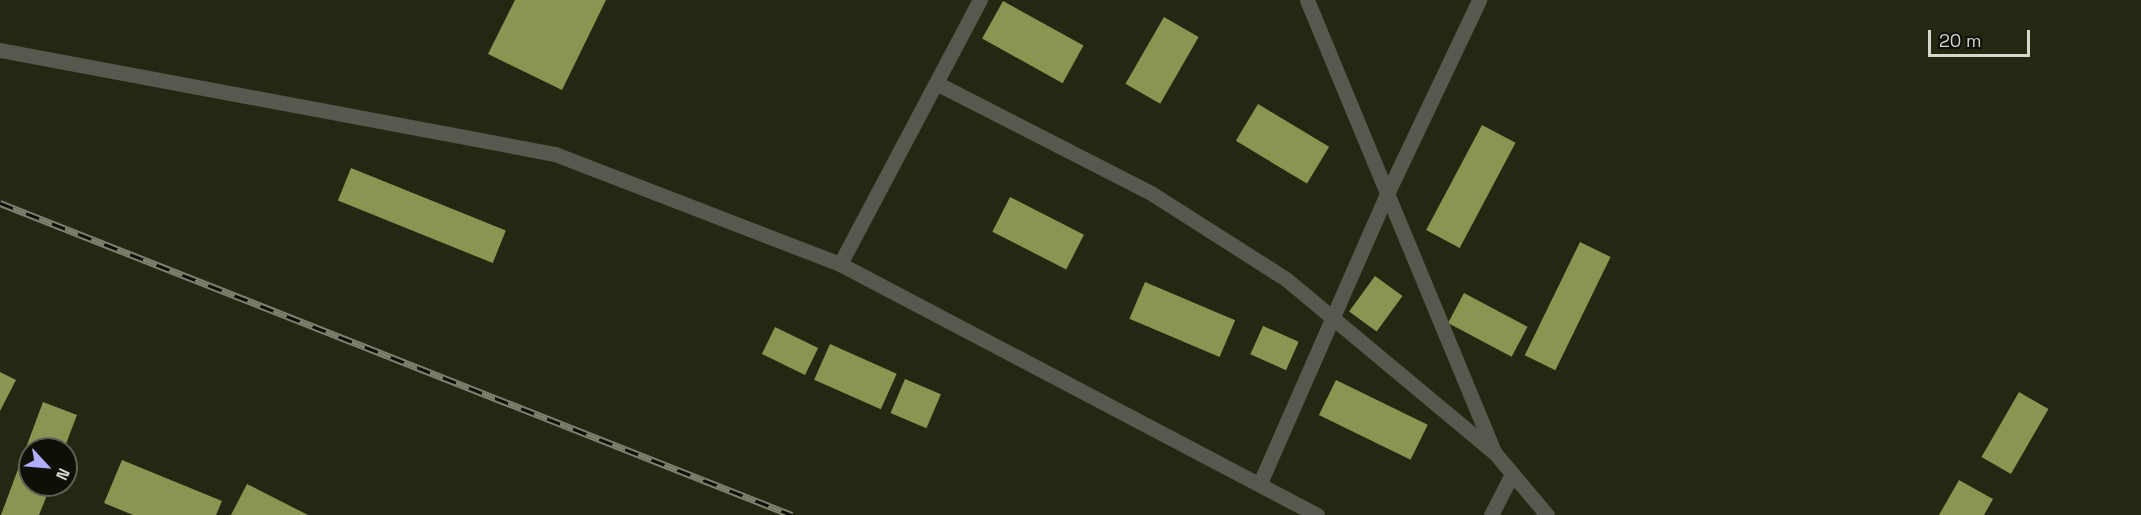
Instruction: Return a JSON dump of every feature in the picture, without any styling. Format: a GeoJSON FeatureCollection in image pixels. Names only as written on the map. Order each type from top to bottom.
{"type":"FeatureCollection","features":[{"type":"Feature","properties":{"kind":"street"},"geometry":{"type":"LineString","coordinates":[[840,264],[938,84],[980,0]]}},
{"type":"Feature","properties":{"kind":"street"},"geometry":{"type":"LineString","coordinates":[[1307,0],[1494,452]]}},
{"type":"Feature","properties":{"kind":"street"},"geometry":{"type":"LineString","coordinates":[[1260,483],[1387,194],[1479,0]]}},
{"type":"Feature","properties":{"kind":"street"},"geometry":{"type":"LineString","coordinates":[[0,50],[555,154],[840,264],[1317,515]]}},
{"type":"Feature","properties":{"kind":"street"},"geometry":{"type":"LineString","coordinates":[[938,84],[1151,193],[1286,279],[1494,452],[1547,515]]}},
{"type":"Feature","properties":{"kind":"street"},"geometry":{"type":"LineString","coordinates":[[1491,515],[1512,474]]}},
{"type":"Feature","properties":{"kind":"building"},"geometry":{"type":"Polygon","coordinates":[[[515,0],[606,0],[562,90],[488,54],[515,0]]]}},
{"type":"Feature","properties":{"kind":"building"},"geometry":{"type":"Polygon","coordinates":[[[1003,1],[1083,46],[1063,83],[982,39],[1003,1]]]}},
{"type":"Feature","properties":{"kind":"building"},"geometry":{"type":"Polygon","coordinates":[[[1164,17],[1199,37],[1160,104],[1126,84],[1164,17]]]}},
{"type":"Feature","properties":{"kind":"building"},"geometry":{"type":"Polygon","coordinates":[[[1258,104],[1329,147],[1307,184],[1236,141],[1258,104]]]}},
{"type":"Feature","properties":{"kind":"building"},"geometry":{"type":"Polygon","coordinates":[[[1482,125],[1516,143],[1460,248],[1426,230],[1482,125]]]}},
{"type":"Feature","properties":{"kind":"building"},"geometry":{"type":"Polygon","coordinates":[[[351,168],[506,231],[493,263],[338,200],[351,168]]]}},
{"type":"Feature","properties":{"kind":"building"},"geometry":{"type":"Polygon","coordinates":[[[1010,197],[1084,235],[1066,269],[992,232],[1010,197]]]}},
{"type":"Feature","properties":{"kind":"building"},"geometry":{"type":"Polygon","coordinates":[[[1580,242],[1611,257],[1555,370],[1525,355],[1580,242]]]}},
{"type":"Feature","properties":{"kind":"building"},"geometry":{"type":"Polygon","coordinates":[[[1375,276],[1403,296],[1377,332],[1349,312],[1375,276]]]}},
{"type":"Feature","properties":{"kind":"building"},"geometry":{"type":"Polygon","coordinates":[[[1145,282],[1235,320],[1220,357],[1129,319],[1145,282]]]}},
{"type":"Feature","properties":{"kind":"building"},"geometry":{"type":"Polygon","coordinates":[[[1464,293],[1528,327],[1512,357],[1448,323],[1464,293]]]}},
{"type":"Feature","properties":{"kind":"building"},"geometry":{"type":"Polygon","coordinates":[[[1263,326],[1299,342],[1286,370],[1250,354],[1263,326]]]}},
{"type":"Feature","properties":{"kind":"building"},"geometry":{"type":"Polygon","coordinates":[[[775,327],[818,348],[805,375],[762,354],[775,327]]]}},
{"type":"Feature","properties":{"kind":"building"},"geometry":{"type":"Polygon","coordinates":[[[830,344],[897,374],[881,409],[814,380],[830,344]]]}},
{"type":"Feature","properties":{"kind":"building"},"geometry":{"type":"Polygon","coordinates":[[[0,372],[16,380],[0,411],[0,372]]]}},
{"type":"Feature","properties":{"kind":"building"},"geometry":{"type":"Polygon","coordinates":[[[905,379],[941,394],[926,428],[891,413],[905,379]]]}},
{"type":"Feature","properties":{"kind":"building"},"geometry":{"type":"Polygon","coordinates":[[[1336,380],[1428,425],[1411,460],[1319,415],[1336,380]]]}},
{"type":"Feature","properties":{"kind":"building"},"geometry":{"type":"Polygon","coordinates":[[[2019,392],[2048,409],[2011,474],[1982,457],[2019,392]]]}},
{"type":"Feature","properties":{"kind":"building"},"geometry":{"type":"Polygon","coordinates":[[[43,402],[77,415],[69,437],[30,437],[43,402]]]}},
{"type":"Feature","properties":{"kind":"building"},"geometry":{"type":"Polygon","coordinates":[[[122,460],[222,501],[216,515],[133,515],[104,503],[122,460]]]}},
{"type":"Feature","properties":{"kind":"building"},"geometry":{"type":"Polygon","coordinates":[[[18,469],[18,497],[46,497],[39,515],[1,515],[18,469]]]}},
{"type":"Feature","properties":{"kind":"building"},"geometry":{"type":"Polygon","coordinates":[[[1959,480],[1993,499],[1984,515],[1939,515],[1959,480]]]}},
{"type":"Feature","properties":{"kind":"building"},"geometry":{"type":"Polygon","coordinates":[[[247,484],[308,515],[231,515],[247,484]]]}},
{"type":"Feature","properties":{"kind":"railway"},"geometry":{"type":"LineString","coordinates":[[0,203],[792,515]]}}]}
